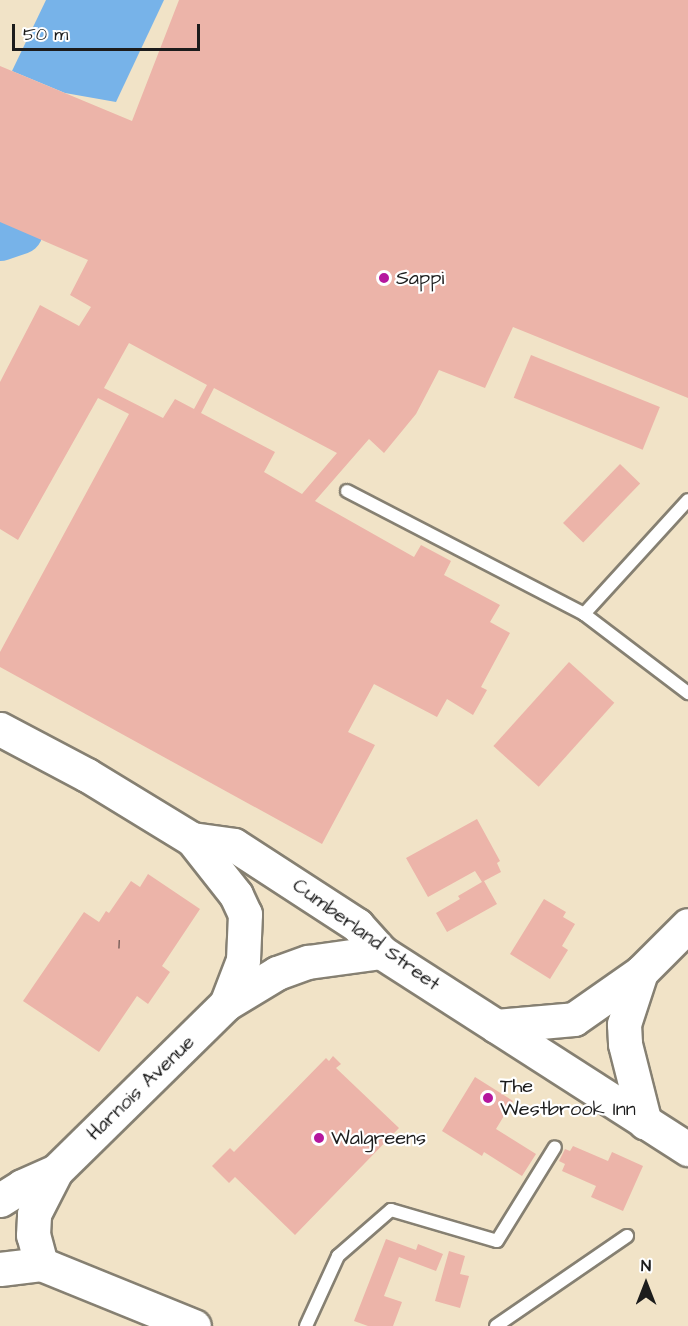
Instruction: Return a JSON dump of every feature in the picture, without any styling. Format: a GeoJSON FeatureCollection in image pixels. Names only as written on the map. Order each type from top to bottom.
{"type":"FeatureCollection","features":[{"type":"Feature","properties":{"kind":"main road","name":"Cumberland Street"},"geometry":{"type":"LineString","coordinates":[[0,729],[87,775],[192,839],[234,845],[357,925],[381,952],[688,1149]]}},
{"type":"Feature","properties":{"kind":"main road","name":"Harnois Avenue"},"geometry":{"type":"LineString","coordinates":[[192,839],[236,895],[245,914],[243,960],[226,1004]]}},
{"type":"Feature","properties":{"kind":"main road"},"geometry":{"type":"LineString","coordinates":[[496,1026],[574,1019],[641,972],[688,925]]}},
{"type":"Feature","properties":{"kind":"main road","name":"Harnois Avenue"},"geometry":{"type":"LineString","coordinates":[[41,1264],[33,1235],[34,1214],[56,1171],[226,1004],[277,973],[308,962],[381,952]]}},
{"type":"Feature","properties":{"kind":"main road"},"geometry":{"type":"LineString","coordinates":[[641,972],[624,1024],[625,1044],[645,1123]]}},
{"type":"Feature","properties":{"kind":"main road","name":"Harnois Avenue"},"geometry":{"type":"LineString","coordinates":[[0,1200],[22,1186],[56,1171]]}},
{"type":"Feature","properties":{"kind":"main road"},"geometry":{"type":"LineString","coordinates":[[0,1269],[41,1264],[194,1326]]}},
{"type":"Feature","properties":{"kind":"lane"},"geometry":{"type":"LineString","coordinates":[[347,491],[584,614],[688,693]]}},
{"type":"Feature","properties":{"kind":"lane"},"geometry":{"type":"LineString","coordinates":[[584,614],[688,500]]}},
{"type":"Feature","properties":{"kind":"lane"},"geometry":{"type":"LineString","coordinates":[[306,1326],[338,1256],[391,1210],[496,1241],[555,1147]]}},
{"type":"Feature","properties":{"kind":"lane"},"geometry":{"type":"LineString","coordinates":[[496,1326],[627,1236]]}},
{"type":"Feature","properties":{"kind":"water"},"geometry":{"type":"Polygon","coordinates":[[[46,0],[164,0],[116,102],[65,93],[12,71],[46,0]]]}},
{"type":"Feature","properties":{"kind":"building","name":"Sappi"},"geometry":{"type":"Polygon","coordinates":[[[179,0],[688,0],[688,398],[513,327],[485,388],[439,370],[416,414],[384,453],[369,439],[315,501],[414,557],[421,545],[451,561],[444,575],[500,605],[490,622],[510,633],[481,687],[487,690],[473,715],[447,699],[437,717],[374,684],[348,732],[375,745],[322,844],[0,667],[0,652],[129,414],[98,398],[18,540],[0,529],[0,382],[40,305],[79,326],[91,307],[70,295],[88,260],[0,222],[0,66],[132,121],[179,0]],[[129,343],[104,388],[163,418],[175,399],[194,409],[207,385],[129,343]],[[214,388],[201,413],[275,452],[264,472],[302,494],[337,453],[214,388]]]}},
{"type":"Feature","properties":{"kind":"building"},"geometry":{"type":"Polygon","coordinates":[[[531,355],[660,407],[643,450],[514,398],[531,355]]]}},
{"type":"Feature","properties":{"kind":"building"},"geometry":{"type":"Polygon","coordinates":[[[620,464],[640,483],[583,542],[563,523],[620,464]]]}},
{"type":"Feature","properties":{"kind":"building"},"geometry":{"type":"Polygon","coordinates":[[[569,662],[614,703],[539,787],[493,746],[569,662]]]}},
{"type":"Feature","properties":{"kind":"building"},"geometry":{"type":"Polygon","coordinates":[[[477,819],[500,861],[497,863],[501,872],[484,881],[497,904],[447,932],[436,913],[460,899],[458,896],[482,882],[475,871],[428,897],[406,858],[477,819]]]}},
{"type":"Feature","properties":{"kind":"building"},"geometry":{"type":"Polygon","coordinates":[[[148,874],[200,909],[162,966],[170,972],[148,1004],[137,996],[99,1052],[23,1001],[84,912],[99,922],[106,911],[109,913],[131,881],[140,887],[148,874]]]}},
{"type":"Feature","properties":{"kind":"building"},"geometry":{"type":"Polygon","coordinates":[[[544,899],[566,912],[563,917],[575,924],[562,946],[568,950],[550,979],[510,954],[544,899]]]}},
{"type":"Feature","properties":{"kind":"building","name":"Walgreens"},"geometry":{"type":"Polygon","coordinates":[[[333,1056],[341,1064],[336,1068],[399,1128],[295,1235],[235,1177],[229,1183],[212,1166],[230,1148],[234,1152],[326,1058],[329,1061],[333,1056]]]}},
{"type":"Feature","properties":{"kind":"building"},"geometry":{"type":"Polygon","coordinates":[[[475,1077],[513,1101],[496,1129],[536,1154],[522,1176],[484,1152],[482,1156],[442,1131],[475,1077]]]}},
{"type":"Feature","properties":{"kind":"building"},"geometry":{"type":"Polygon","coordinates":[[[573,1146],[608,1161],[612,1152],[643,1166],[623,1211],[591,1197],[596,1186],[562,1171],[565,1164],[559,1161],[565,1149],[570,1151],[573,1146]]]}},
{"type":"Feature","properties":{"kind":"building"},"geometry":{"type":"Polygon","coordinates":[[[386,1239],[416,1250],[418,1244],[443,1254],[436,1271],[399,1257],[384,1296],[402,1302],[393,1326],[368,1326],[354,1321],[386,1239]]]}},
{"type":"Feature","properties":{"kind":"building"},"geometry":{"type":"Polygon","coordinates":[[[449,1251],[465,1256],[460,1274],[469,1276],[460,1308],[435,1301],[449,1251]]]}},
{"type":"Feature","properties":{"kind":"waterway"},"geometry":{"type":"LineString","coordinates":[[0,238],[20,231]]}},
{"type":"Feature","properties":{"kind":"place","name":"Sappi"},"geometry":{"type":"Point","coordinates":[384,278]}},
{"type":"Feature","properties":{"kind":"place","name":"The Westbrook Inn"},"geometry":{"type":"Point","coordinates":[488,1098]}},
{"type":"Feature","properties":{"kind":"place","name":"Walgreens"},"geometry":{"type":"Point","coordinates":[319,1138]}}]}
